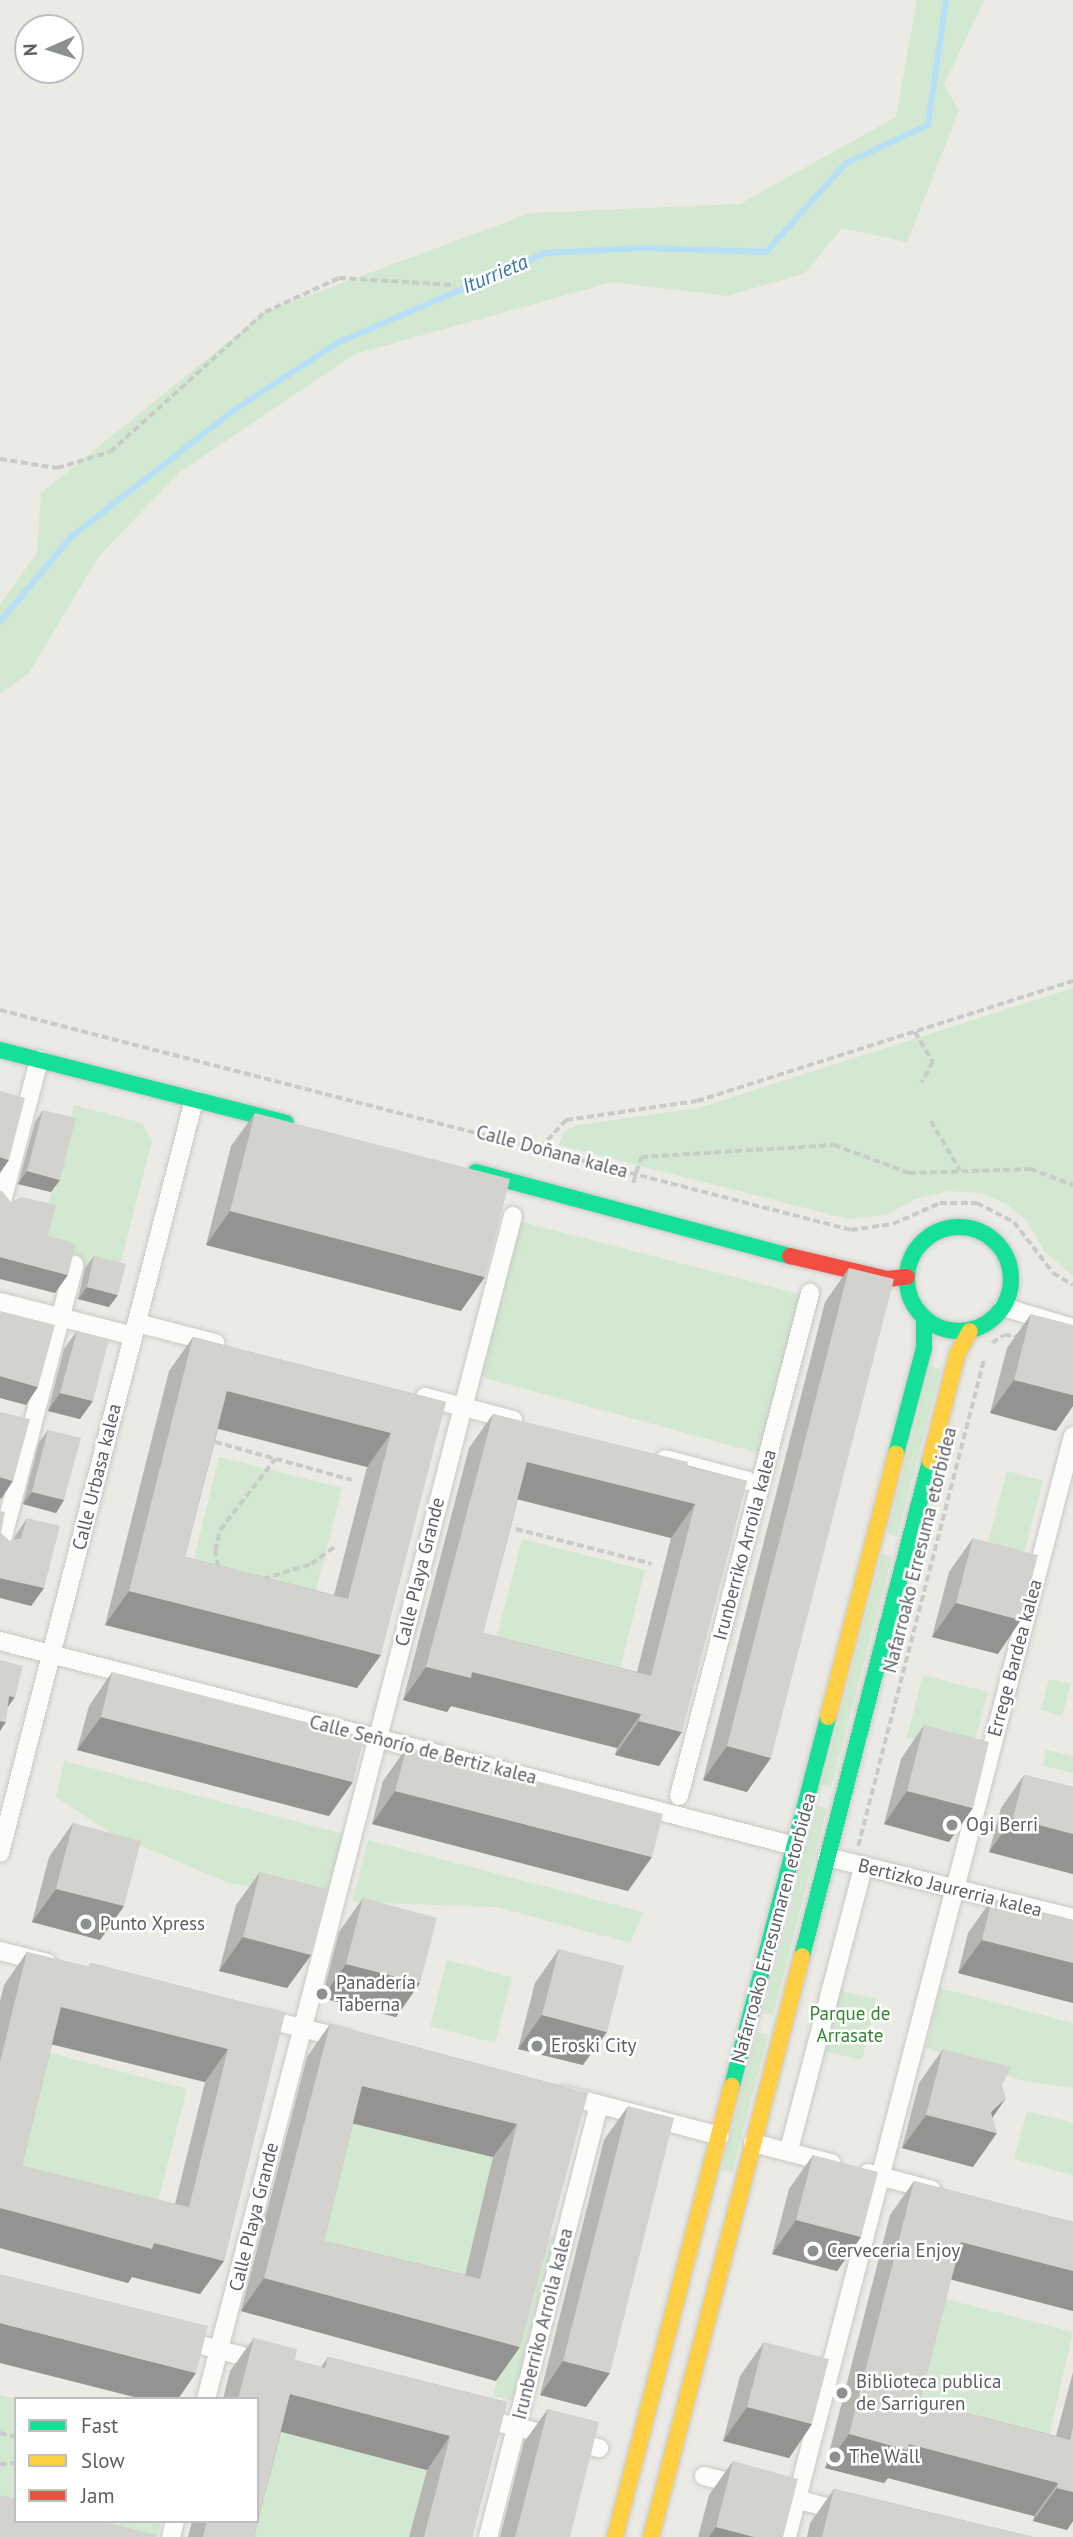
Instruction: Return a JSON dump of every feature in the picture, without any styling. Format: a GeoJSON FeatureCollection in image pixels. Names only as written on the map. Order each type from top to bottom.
{"type":"FeatureCollection","features":[{"type":"Feature","properties":{"kind":"street"},"geometry":{"type":"LineString","coordinates":[[0,1050],[306,1128]]}},
{"type":"Feature","properties":{"kind":"street"},"geometry":{"type":"LineString","coordinates":[[0,1209],[39,1060]]}},
{"type":"Feature","properties":{"kind":"street","name":"Calle Urbasa kalea"},"geometry":{"type":"LineString","coordinates":[[0,1853],[194,1100]]}},
{"type":"Feature","properties":{"kind":"street","name":"Calle Doñana kalea"},"geometry":{"type":"LineString","coordinates":[[454,1166],[818,1263],[887,1279],[907,1277]]}},
{"type":"Feature","properties":{"kind":"street","name":"Calle Playa Grande"},"geometry":{"type":"LineString","coordinates":[[207,2397],[513,1216]]}},
{"type":"Feature","properties":{"kind":"street"},"geometry":{"type":"LineString","coordinates":[[955,1227],[983,1232],[1001,1248],[1010,1265],[1011,1288],[1003,1307],[992,1320],[970,1331],[945,1329],[923,1318],[913,1302],[907,1277],[913,1255],[930,1236],[955,1227]]}},
{"type":"Feature","properties":{"kind":"street"},"geometry":{"type":"LineString","coordinates":[[0,1548],[74,1265]]}},
{"type":"Feature","properties":{"kind":"street","name":"Irunberriko Arroila kalea"},"geometry":{"type":"LineString","coordinates":[[679,1796],[810,1293]]}},
{"type":"Feature","properties":{"kind":"street"},"geometry":{"type":"LineString","coordinates":[[0,1302],[60,1318],[235,1348]]}},
{"type":"Feature","properties":{"kind":"street"},"geometry":{"type":"LineString","coordinates":[[1003,1307],[1073,1328]]}},
{"type":"Feature","properties":{"kind":"street","name":"Nafarroako Erresumaren etorbidea"},"geometry":{"type":"LineString","coordinates":[[615,2537],[923,1353],[923,1318]]}},
{"type":"Feature","properties":{"kind":"street","name":"Nafarroako Erresumaren etorbidea"},"geometry":{"type":"LineString","coordinates":[[651,2537],[957,1355],[970,1331]]}},
{"type":"Feature","properties":{"kind":"street"},"geometry":{"type":"LineString","coordinates":[[408,1393],[528,1424]]}},
{"type":"Feature","properties":{"kind":"street","name":"Errege Bardea kalea"},"geometry":{"type":"LineString","coordinates":[[787,2537],[1073,1436]]}},
{"type":"Feature","properties":{"kind":"street"},"geometry":{"type":"LineString","coordinates":[[644,1454],[748,1481]]}},
{"type":"Feature","properties":{"kind":"street"},"geometry":{"type":"LineString","coordinates":[[0,1641],[51,1654]]}},
{"type":"Feature","properties":{"kind":"street","name":"Calle Señorío de Bertiz kalea"},"geometry":{"type":"LineString","coordinates":[[51,1654],[795,1846]]}},
{"type":"Feature","properties":{"kind":"street","name":"Bertizko Jaurerria kalea"},"geometry":{"type":"LineString","coordinates":[[827,1857],[1073,1918]]}},
{"type":"Feature","properties":{"kind":"street"},"geometry":{"type":"LineString","coordinates":[[790,2146],[862,1871]]}},
{"type":"Feature","properties":{"kind":"street"},"geometry":{"type":"LineString","coordinates":[[0,1951],[61,1966]]}},
{"type":"Feature","properties":{"kind":"street"},"geometry":{"type":"LineString","coordinates":[[249,2014],[370,2046]]}},
{"type":"Feature","properties":{"kind":"street"},"geometry":{"type":"LineString","coordinates":[[545,2091],[720,2136]]}},
{"type":"Feature","properties":{"kind":"street","name":"Irunberriko Arroila kalea"},"geometry":{"type":"LineString","coordinates":[[488,2537],[597,2111]]}},
{"type":"Feature","properties":{"kind":"street"},"geometry":{"type":"LineString","coordinates":[[753,2143],[944,2193]]}},
{"type":"Feature","properties":{"kind":"street"},"geometry":{"type":"LineString","coordinates":[[155,2333],[286,2367]]}},
{"type":"Feature","properties":{"kind":"street"},"geometry":{"type":"LineString","coordinates":[[462,2413],[599,2448]]}},
{"type":"Feature","properties":{"kind":"street"},"geometry":{"type":"LineString","coordinates":[[705,2476],[862,2517]]}},
{"type":"Feature","properties":{"kind":"path"},"geometry":{"type":"LineString","coordinates":[[0,459],[57,468],[110,452],[265,312],[339,278],[455,285]]}},
{"type":"Feature","properties":{"kind":"path"},"geometry":{"type":"LineString","coordinates":[[540,1149],[566,1120],[697,1101],[1073,982]]}},
{"type":"Feature","properties":{"kind":"path","name":"Calle Doñana kalea"},"geometry":{"type":"LineString","coordinates":[[0,1010],[851,1230],[893,1224],[940,1203],[976,1203],[1014,1222],[1053,1273],[1073,1286]]}},
{"type":"Feature","properties":{"kind":"path"},"geometry":{"type":"LineString","coordinates":[[915,1032],[933,1062],[922,1083]]}},
{"type":"Feature","properties":{"kind":"path"},"geometry":{"type":"LineString","coordinates":[[931,1121],[960,1170]]}},
{"type":"Feature","properties":{"kind":"path"},"geometry":{"type":"LineString","coordinates":[[633,1183],[641,1157],[834,1145],[909,1173],[1030,1169],[1073,1185]]}},
{"type":"Feature","properties":{"kind":"path","name":"Nafarroako Erresuma etorbidea"},"geometry":{"type":"LineString","coordinates":[[857,1849],[987,1349],[1003,1335],[1026,1338]]}},
{"type":"Feature","properties":{"kind":"path"},"geometry":{"type":"LineString","coordinates":[[215,1442],[352,1480]]}},
{"type":"Feature","properties":{"kind":"path"},"geometry":{"type":"LineString","coordinates":[[226,1573],[218,1569],[215,1551],[220,1530],[275,1459]]}},
{"type":"Feature","properties":{"kind":"path"},"geometry":{"type":"LineString","coordinates":[[516,1529],[652,1564]]}},
{"type":"Feature","properties":{"kind":"path"},"geometry":{"type":"LineString","coordinates":[[256,1580],[311,1564],[334,1547]]}},
{"type":"Feature","properties":{"kind":"green space"},"geometry":{"type":"Polygon","coordinates":[[[917,0],[984,0],[944,85],[959,111],[907,242],[842,228],[805,273],[728,296],[612,282],[355,354],[180,472],[99,556],[29,673],[0,694],[0,604],[37,553],[41,493],[265,312],[530,213],[740,204],[896,117],[917,0]]]}},
{"type":"Feature","properties":{"kind":"green space"},"geometry":{"type":"Polygon","coordinates":[[[1073,988],[1073,1276],[1044,1251],[1027,1221],[1008,1205],[981,1193],[947,1191],[916,1199],[886,1215],[848,1219],[559,1145],[564,1131],[578,1125],[698,1108],[1073,988]]]}},
{"type":"Feature","properties":{"kind":"green space"},"geometry":{"type":"Polygon","coordinates":[[[74,1105],[142,1123],[152,1141],[117,1276],[35,1255],[74,1105]]]}},
{"type":"Feature","properties":{"kind":"green space"},"geometry":{"type":"Polygon","coordinates":[[[518,1221],[803,1295],[762,1454],[478,1376],[518,1221]]]}},
{"type":"Feature","properties":{"kind":"green space"},"geometry":{"type":"Polygon","coordinates":[[[931,1366],[941,1369],[897,1537],[887,1534],[931,1366]]]}},
{"type":"Feature","properties":{"kind":"green space"},"geometry":{"type":"Polygon","coordinates":[[[219,1457],[342,1488],[311,1610],[189,1579],[219,1457]]]}},
{"type":"Feature","properties":{"kind":"green space"},"geometry":{"type":"Polygon","coordinates":[[[1007,1471],[1043,1481],[1020,1567],[984,1558],[1007,1471]]]}},
{"type":"Feature","properties":{"kind":"green space"},"geometry":{"type":"Polygon","coordinates":[[[522,1539],[645,1570],[615,1688],[492,1656],[522,1539]]]}},
{"type":"Feature","properties":{"kind":"green space"},"geometry":{"type":"Polygon","coordinates":[[[882,1554],[892,1557],[831,1787],[822,1785],[882,1554]]]}},
{"type":"Feature","properties":{"kind":"green space"},"geometry":{"type":"Polygon","coordinates":[[[923,1675],[988,1692],[971,1754],[907,1737],[923,1675]]]}},
{"type":"Feature","properties":{"kind":"green space"},"geometry":{"type":"Polygon","coordinates":[[[1049,1679],[1071,1684],[1062,1716],[1041,1710],[1049,1679]]]}},
{"type":"Feature","properties":{"kind":"green space"},"geometry":{"type":"Polygon","coordinates":[[[1046,1750],[1073,1756],[1073,1773],[1043,1766],[1046,1750]]]}},
{"type":"Feature","properties":{"kind":"green space"},"geometry":{"type":"Polygon","coordinates":[[[64,1761],[344,1834],[327,1900],[228,1883],[109,1832],[56,1797],[64,1761]]]}},
{"type":"Feature","properties":{"kind":"green space"},"geometry":{"type":"Polygon","coordinates":[[[817,1806],[827,1808],[773,2015],[763,2013],[817,1806]]]}},
{"type":"Feature","properties":{"kind":"green space"},"geometry":{"type":"Polygon","coordinates":[[[368,1840],[643,1912],[630,1943],[497,1907],[352,1902],[368,1840]]]}},
{"type":"Feature","properties":{"kind":"green space"},"geometry":{"type":"Polygon","coordinates":[[[447,1960],[512,1977],[495,2043],[430,2026],[447,1960]]]}},
{"type":"Feature","properties":{"kind":"green space"},"geometry":{"type":"Polygon","coordinates":[[[940,1988],[1073,2023],[1073,2088],[1023,2081],[926,2048],[940,1988]]]}},
{"type":"Feature","properties":{"kind":"green space","name":"Parque de Arrasate"},"geometry":{"type":"Polygon","coordinates":[[[838,1990],[876,1999],[862,2060],[824,2051],[838,1990]]]}},
{"type":"Feature","properties":{"kind":"green space"},"geometry":{"type":"Polygon","coordinates":[[[758,2032],[768,2035],[732,2172],[721,2170],[758,2032]]]}},
{"type":"Feature","properties":{"kind":"green space"},"geometry":{"type":"Polygon","coordinates":[[[47,2052],[187,2089],[151,2228],[11,2191],[47,2052]]]}},
{"type":"Feature","properties":{"kind":"green space"},"geometry":{"type":"Polygon","coordinates":[[[1027,2111],[1073,2123],[1073,2175],[1014,2159],[1027,2111]]]}},
{"type":"Feature","properties":{"kind":"green space"},"geometry":{"type":"Polygon","coordinates":[[[338,2120],[493,2157],[456,2313],[300,2275],[338,2120]]]}},
{"type":"Feature","properties":{"kind":"green space"},"geometry":{"type":"Polygon","coordinates":[[[536,2232],[555,2236],[513,2401],[493,2396],[536,2232]]]}},
{"type":"Feature","properties":{"kind":"green space"},"geometry":{"type":"Polygon","coordinates":[[[935,2296],[1073,2332],[1043,2462],[902,2426],[935,2296]]]}},
{"type":"Feature","properties":{"kind":"green space"},"geometry":{"type":"Polygon","coordinates":[[[0,2395],[14,2398],[14,2504],[0,2500],[0,2395]]]}},
{"type":"Feature","properties":{"kind":"green space"},"geometry":{"type":"Polygon","coordinates":[[[269,2419],[293,2435],[427,2470],[409,2537],[239,2537],[255,2523],[259,2523],[269,2419]]]}},
{"type":"Feature","properties":{"kind":"green space"},"geometry":{"type":"Polygon","coordinates":[[[88,2523],[160,2523],[157,2537],[88,2523]]]}},
{"type":"Feature","properties":{"kind":"building"},"geometry":{"type":"Polygon","coordinates":[[[0,1091],[25,1098],[9,1160],[0,1157],[0,1091]]]}},
{"type":"Feature","properties":{"kind":"building"},"geometry":{"type":"Polygon","coordinates":[[[43,1110],[76,1118],[60,1180],[27,1171],[43,1110]]]}},
{"type":"Feature","properties":{"kind":"building"},"geometry":{"type":"Polygon","coordinates":[[[255,1113],[510,1179],[485,1277],[230,1211],[255,1113]]]}},
{"type":"Feature","properties":{"kind":"building"},"geometry":{"type":"Polygon","coordinates":[[[0,1191],[11,1202],[22,1197],[56,1205],[48,1236],[76,1244],[68,1275],[0,1257],[0,1191]]]}},
{"type":"Feature","properties":{"kind":"building"},"geometry":{"type":"Polygon","coordinates":[[[94,1256],[126,1264],[118,1295],[87,1287],[94,1256]]]}},
{"type":"Feature","properties":{"kind":"building"},"geometry":{"type":"Polygon","coordinates":[[[849,1268],[894,1279],[771,1758],[727,1746],[849,1268]]]}},
{"type":"Feature","properties":{"kind":"building"},"geometry":{"type":"Polygon","coordinates":[[[0,1311],[55,1325],[38,1387],[0,1376],[0,1311]]]}},
{"type":"Feature","properties":{"kind":"building"},"geometry":{"type":"Polygon","coordinates":[[[1031,1314],[1073,1325],[1073,1395],[1014,1380],[1031,1314]]]}},
{"type":"Feature","properties":{"kind":"building"},"geometry":{"type":"Polygon","coordinates":[[[77,1331],[109,1339],[93,1401],[60,1393],[77,1331]]]}},
{"type":"Feature","properties":{"kind":"building"},"geometry":{"type":"Polygon","coordinates":[[[193,1337],[446,1402],[381,1655],[129,1591],[193,1337]],[[227,1391],[185,1557],[348,1599],[391,1433],[227,1391]]]}},
{"type":"Feature","properties":{"kind":"building"},"geometry":{"type":"Polygon","coordinates":[[[0,1412],[30,1419],[13,1481],[0,1477],[0,1412]]]}},
{"type":"Feature","properties":{"kind":"building"},"geometry":{"type":"Polygon","coordinates":[[[493,1414],[688,1462],[687,1466],[747,1481],[682,1732],[639,1721],[641,1714],[472,1672],[471,1678],[426,1667],[493,1414]],[[527,1462],[483,1633],[651,1676],[695,1504],[527,1462]]]}},
{"type":"Feature","properties":{"kind":"building"},"geometry":{"type":"Polygon","coordinates":[[[48,1430],[81,1438],[64,1500],[32,1492],[48,1430]]]}},
{"type":"Feature","properties":{"kind":"building"},"geometry":{"type":"Polygon","coordinates":[[[0,1511],[5,1512],[1,1533],[9,1541],[21,1538],[27,1518],[60,1526],[44,1588],[0,1578],[0,1511]]]}},
{"type":"Feature","properties":{"kind":"building"},"geometry":{"type":"Polygon","coordinates":[[[973,1538],[1038,1555],[1021,1620],[956,1603],[973,1538]]]}},
{"type":"Feature","properties":{"kind":"building"},"geometry":{"type":"Polygon","coordinates":[[[0,1660],[23,1666],[15,1697],[9,1696],[6,1722],[0,1721],[0,1660]]]}},
{"type":"Feature","properties":{"kind":"building"},"geometry":{"type":"Polygon","coordinates":[[[112,1672],[364,1737],[353,1782],[101,1717],[112,1672]]]}},
{"type":"Feature","properties":{"kind":"building"},"geometry":{"type":"Polygon","coordinates":[[[924,1725],[989,1742],[973,1808],[907,1791],[924,1725]]]}},
{"type":"Feature","properties":{"kind":"building"},"geometry":{"type":"Polygon","coordinates":[[[407,1747],[663,1814],[652,1857],[395,1791],[407,1747]]]}},
{"type":"Feature","properties":{"kind":"building"},"geometry":{"type":"Polygon","coordinates":[[[1024,1775],[1073,1787],[1073,1834],[1013,1818],[1024,1775]]]}},
{"type":"Feature","properties":{"kind":"building"},"geometry":{"type":"Polygon","coordinates":[[[73,1823],[141,1841],[124,1906],[56,1889],[73,1823]]]}},
{"type":"Feature","properties":{"kind":"building"},"geometry":{"type":"Polygon","coordinates":[[[260,1872],[328,1889],[311,1955],[243,1937],[260,1872]]]}},
{"type":"Feature","properties":{"kind":"building"},"geometry":{"type":"Polygon","coordinates":[[[363,1898],[437,1918],[420,1983],[346,1964],[363,1898]]]}},
{"type":"Feature","properties":{"kind":"building"},"geometry":{"type":"Polygon","coordinates":[[[992,1899],[1073,1920],[1073,1963],[982,1940],[992,1899]]]}},
{"type":"Feature","properties":{"kind":"building"},"geometry":{"type":"Polygon","coordinates":[[[559,1949],[624,1966],[607,2032],[542,2015],[559,1949]]]}},
{"type":"Feature","properties":{"kind":"building"},"geometry":{"type":"Polygon","coordinates":[[[27,1952],[90,1967],[91,1963],[285,2013],[224,2261],[154,2243],[152,2249],[0,2208],[0,2062],[27,1952]],[[61,2007],[22,2166],[189,2207],[228,2049],[61,2007]]]}},
{"type":"Feature","properties":{"kind":"building"},"geometry":{"type":"Polygon","coordinates":[[[330,2024],[588,2093],[520,2347],[264,2278],[330,2024]],[[362,2086],[324,2241],[480,2279],[517,2124],[362,2086]]]}},
{"type":"Feature","properties":{"kind":"building"},"geometry":{"type":"Polygon","coordinates":[[[943,2049],[1011,2067],[1002,2085],[1006,2098],[991,2112],[997,2133],[926,2115],[943,2049]]]}},
{"type":"Feature","properties":{"kind":"building"},"geometry":{"type":"Polygon","coordinates":[[[628,2106],[674,2118],[610,2373],[563,2361],[628,2106]]]}},
{"type":"Feature","properties":{"kind":"building"},"geometry":{"type":"Polygon","coordinates":[[[813,2155],[878,2172],[861,2237],[796,2220],[813,2155]]]}},
{"type":"Feature","properties":{"kind":"building"},"geometry":{"type":"Polygon","coordinates":[[[914,2181],[1073,2222],[1073,2271],[961,2242],[920,2401],[1070,2440],[1073,2427],[1073,2492],[1057,2488],[1058,2483],[909,2444],[907,2450],[849,2434],[914,2181]]]}},
{"type":"Feature","properties":{"kind":"building"},"geometry":{"type":"Polygon","coordinates":[[[0,2274],[208,2326],[196,2373],[0,2323],[0,2274]]]}},
{"type":"Feature","properties":{"kind":"building"},"geometry":{"type":"Polygon","coordinates":[[[254,2338],[297,2349],[295,2360],[325,2368],[328,2357],[507,2402],[472,2537],[424,2537],[450,2436],[290,2394],[259,2517],[259,2397],[239,2397],[254,2338]]]}},
{"type":"Feature","properties":{"kind":"building"},"geometry":{"type":"Polygon","coordinates":[[[764,2342],[829,2359],[812,2424],[747,2407],[764,2342]]]}},
{"type":"Feature","properties":{"kind":"building"},"geometry":{"type":"Polygon","coordinates":[[[548,2409],[599,2422],[570,2537],[515,2537],[548,2409]]]}},
{"type":"Feature","properties":{"kind":"building"},"geometry":{"type":"Polygon","coordinates":[[[733,2461],[798,2479],[783,2537],[754,2537],[716,2527],[733,2461]]]}},
{"type":"Feature","properties":{"kind":"building"},"geometry":{"type":"Polygon","coordinates":[[[834,2489],[1033,2537],[822,2537],[834,2489]]]}},
{"type":"Feature","properties":{"kind":"building"},"geometry":{"type":"Polygon","coordinates":[[[0,2495],[14,2498],[14,2523],[110,2523],[156,2535],[156,2537],[0,2537],[0,2495]]]}},
{"type":"Feature","properties":{"kind":"building"},"geometry":{"type":"Polygon","coordinates":[[[206,2523],[258,2523],[254,2537],[203,2537],[206,2523]]]}},
{"type":"Feature","properties":{"kind":"waterway","name":"Iturrieta"},"geometry":{"type":"LineString","coordinates":[[0,622],[71,537],[234,410],[337,343],[546,253],[642,248],[766,252],[846,163],[928,125],[946,0]]}},
{"type":"Feature","properties":{"kind":"traffic: fast"},"geometry":{"type":"LineString","coordinates":[[0,1050],[286,1123]]}},
{"type":"Feature","properties":{"kind":"traffic: fast"},"geometry":{"type":"LineString","coordinates":[[476,1172],[790,1256]]}},
{"type":"Feature","properties":{"kind":"traffic: fast"},"geometry":{"type":"LineString","coordinates":[[959,1227],[979,1231],[996,1242],[1007,1259],[1011,1279],[1007,1299],[996,1316],[979,1327],[959,1331],[939,1327],[922,1316],[911,1299],[907,1279],[911,1259],[922,1242],[939,1231],[959,1227]]}},
{"type":"Feature","properties":{"kind":"traffic: fast"},"geometry":{"type":"LineString","coordinates":[[896,1454],[924,1348],[924,1318]]}},
{"type":"Feature","properties":{"kind":"traffic: fast"},"geometry":{"type":"LineString","coordinates":[[802,1956],[930,1461]]}},
{"type":"Feature","properties":{"kind":"traffic: fast"},"geometry":{"type":"LineString","coordinates":[[732,2086],[828,1717]]}},
{"type":"Feature","properties":{"kind":"traffic: slow"},"geometry":{"type":"LineString","coordinates":[[930,1461],[957,1355],[970,1331]]}},
{"type":"Feature","properties":{"kind":"traffic: slow"},"geometry":{"type":"LineString","coordinates":[[828,1717],[896,1454]]}},
{"type":"Feature","properties":{"kind":"traffic: slow"},"geometry":{"type":"LineString","coordinates":[[651,2537],[802,1956]]}},
{"type":"Feature","properties":{"kind":"traffic: slow"},"geometry":{"type":"LineString","coordinates":[[615,2537],[732,2086]]}},
{"type":"Feature","properties":{"kind":"traffic: jam"},"geometry":{"type":"LineString","coordinates":[[790,1256],[887,1279],[907,1277]]}},
{"type":"Feature","properties":{"kind":"place","name":"Ogi Berri"},"geometry":{"type":"Point","coordinates":[952,1825]}},
{"type":"Feature","properties":{"kind":"place","name":"Punto Xpress"},"geometry":{"type":"Point","coordinates":[86,1924]}},
{"type":"Feature","properties":{"kind":"place","name":"Panadería Taberna"},"geometry":{"type":"Point","coordinates":[322,1994]}},
{"type":"Feature","properties":{"kind":"place","name":"Eroski City"},"geometry":{"type":"Point","coordinates":[537,2046]}},
{"type":"Feature","properties":{"kind":"place","name":"Cerveceria Enjoy"},"geometry":{"type":"Point","coordinates":[813,2251]}},
{"type":"Feature","properties":{"kind":"place","name":"Biblioteca publica de Sarriguren"},"geometry":{"type":"Point","coordinates":[842,2393]}},
{"type":"Feature","properties":{"kind":"place","name":"The Wall"},"geometry":{"type":"Point","coordinates":[835,2457]}}]}
